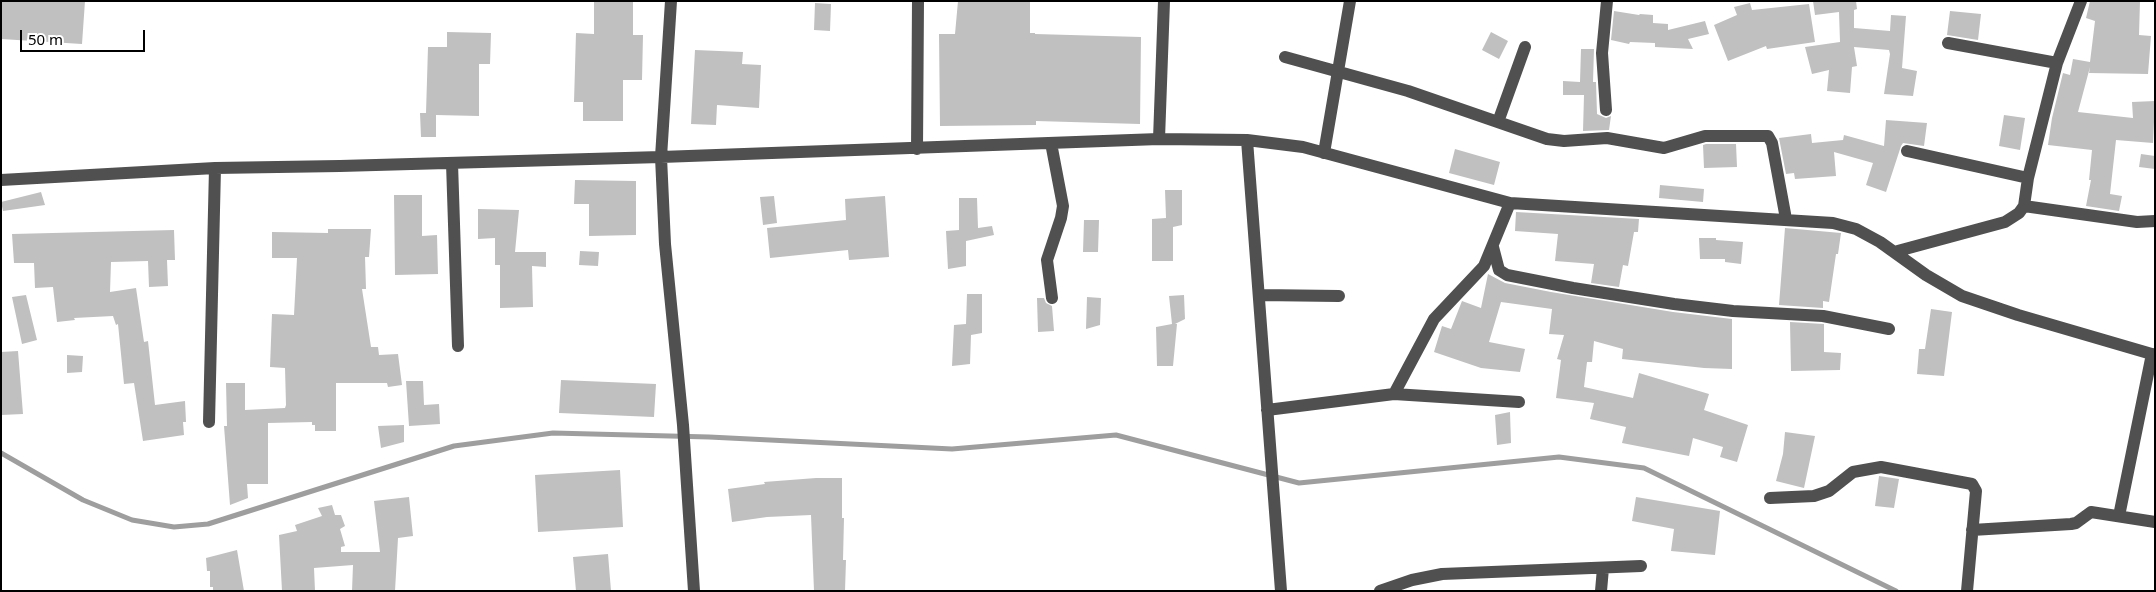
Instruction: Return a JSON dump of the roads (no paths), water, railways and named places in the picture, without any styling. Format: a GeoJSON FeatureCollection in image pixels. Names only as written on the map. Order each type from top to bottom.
{"type":"FeatureCollection","features":[{"type":"Feature","properties":{"kind":"street"},"geometry":{"type":"LineString","coordinates":[[671,1],[661,157],[665,244],[685,454],[694,591]]}},
{"type":"Feature","properties":{"kind":"street"},"geometry":{"type":"LineString","coordinates":[[917,149],[918,1]]}},
{"type":"Feature","properties":{"kind":"street"},"geometry":{"type":"LineString","coordinates":[[1159,139],[1164,1]]}},
{"type":"Feature","properties":{"kind":"street"},"geometry":{"type":"LineString","coordinates":[[1324,153],[1350,1]]}},
{"type":"Feature","properties":{"kind":"street"},"geometry":{"type":"LineString","coordinates":[[1606,110],[1602,53],[1607,1]]}},
{"type":"Feature","properties":{"kind":"street"},"geometry":{"type":"LineString","coordinates":[[1894,252],[2005,222],[2012,219],[2024,206],[2028,178],[2057,62],[2082,1]]}},
{"type":"Feature","properties":{"kind":"street"},"geometry":{"type":"LineString","coordinates":[[1948,43],[2057,62]]}},
{"type":"Feature","properties":{"kind":"street"},"geometry":{"type":"LineString","coordinates":[[1498,122],[1525,46]]}},
{"type":"Feature","properties":{"kind":"street"},"geometry":{"type":"LineString","coordinates":[[1285,57],[1408,91],[1547,139],[1564,141],[1608,138],[1664,148],[1705,136],[1768,136],[1772,142],[1786,219]]}},
{"type":"Feature","properties":{"kind":"street"},"geometry":{"type":"LineString","coordinates":[[1,180],[215,168],[661,157],[1159,139],[1247,140],[1324,153],[1510,203],[1833,222],[1880,242],[1926,276],[1962,296],[2018,315],[2154,354],[2119,516]]}},
{"type":"Feature","properties":{"kind":"street"},"geometry":{"type":"LineString","coordinates":[[1247,140],[1281,591]]}},
{"type":"Feature","properties":{"kind":"street"},"geometry":{"type":"LineString","coordinates":[[1051,143],[1063,206],[1047,260],[1052,298]]}},
{"type":"Feature","properties":{"kind":"street"},"geometry":{"type":"LineString","coordinates":[[1907,151],[2028,178]]}},
{"type":"Feature","properties":{"kind":"street"},"geometry":{"type":"LineString","coordinates":[[452,163],[458,346]]}},
{"type":"Feature","properties":{"kind":"street"},"geometry":{"type":"LineString","coordinates":[[209,422],[215,168]]}},
{"type":"Feature","properties":{"kind":"street"},"geometry":{"type":"LineString","coordinates":[[1394,394],[1434,319],[1484,266],[1510,203]]}},
{"type":"Feature","properties":{"kind":"street"},"geometry":{"type":"LineString","coordinates":[[2024,206],[2137,222],[2155,221]]}},
{"type":"Feature","properties":{"kind":"street"},"geometry":{"type":"LineString","coordinates":[[1493,247],[1500,270],[1507,275],[1573,288],[1674,304],[1733,311],[1823,316],[1889,329]]}},
{"type":"Feature","properties":{"kind":"street"},"geometry":{"type":"LineString","coordinates":[[1259,295],[1339,296]]}},
{"type":"Feature","properties":{"kind":"street"},"geometry":{"type":"LineString","coordinates":[[1267,410],[1394,394],[1519,402]]}},
{"type":"Feature","properties":{"kind":"street"},"geometry":{"type":"LineString","coordinates":[[1770,498],[1814,496],[1829,491],[1853,472],[1881,467],[1972,484],[1976,491],[1967,591]]}},
{"type":"Feature","properties":{"kind":"street"},"geometry":{"type":"LineString","coordinates":[[1972,530],[2071,524],[2076,523],[2091,512],[2155,522]]}},
{"type":"Feature","properties":{"kind":"street"},"geometry":{"type":"LineString","coordinates":[[1380,591],[1412,580],[1442,574],[1641,566]]}},
{"type":"Feature","properties":{"kind":"street"},"geometry":{"type":"LineString","coordinates":[[1601,591],[1603,568]]}},
{"type":"Feature","properties":{"kind":"waterway"},"geometry":{"type":"LineString","coordinates":[[1,453],[83,500],[132,520],[174,527],[208,524],[454,446],[553,433],[709,437],[952,449],[1116,435],[1299,483],[1559,457],[1644,468],[1896,591]]}}]}
